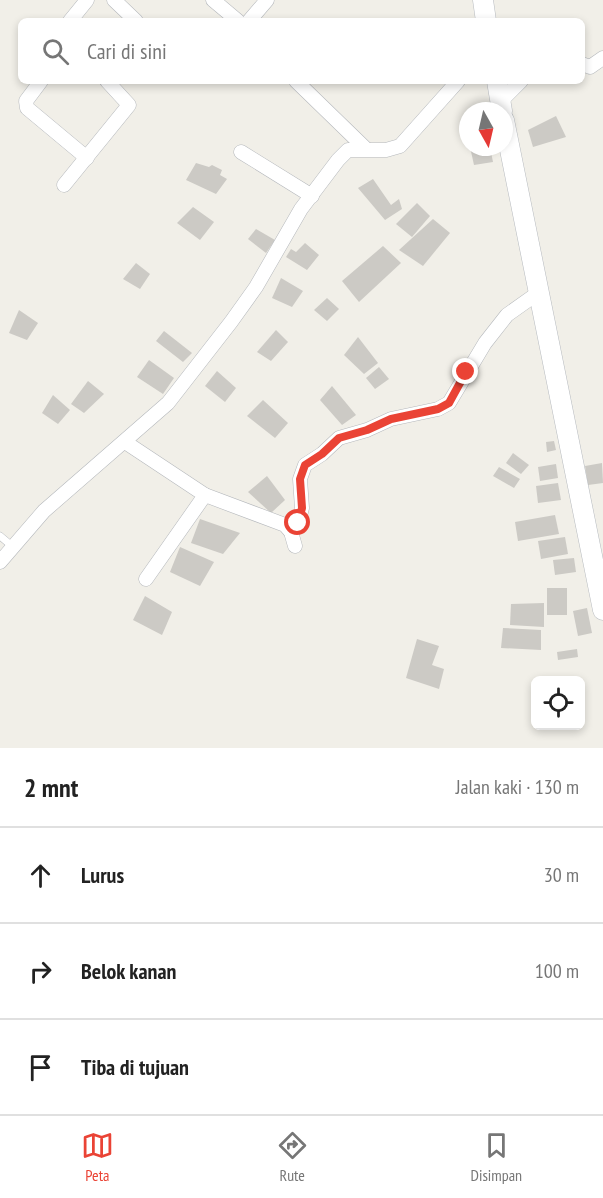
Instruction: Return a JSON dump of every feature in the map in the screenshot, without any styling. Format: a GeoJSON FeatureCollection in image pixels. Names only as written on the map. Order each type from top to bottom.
{"type":"FeatureCollection","features":[{"type":"Feature","properties":{"kind":"street"},"geometry":{"type":"LineString","coordinates":[[72,18],[87,0]]}},
{"type":"Feature","properties":{"kind":"street"},"geometry":{"type":"LineString","coordinates":[[114,0],[133,18]]}},
{"type":"Feature","properties":{"kind":"street"},"geometry":{"type":"LineString","coordinates":[[213,0],[234,18]]}},
{"type":"Feature","properties":{"kind":"street"},"geometry":{"type":"LineString","coordinates":[[252,18],[267,0]]}},
{"type":"Feature","properties":{"kind":"street"},"geometry":{"type":"LineString","coordinates":[[483,0],[486,18]]}},
{"type":"Feature","properties":{"kind":"street"},"geometry":{"type":"LineString","coordinates":[[585,65],[591,67],[603,58]]}},
{"type":"Feature","properties":{"kind":"street"},"geometry":{"type":"LineString","coordinates":[[39,84],[26,101],[27,108],[87,158]]}},
{"type":"Feature","properties":{"kind":"street"},"geometry":{"type":"LineString","coordinates":[[64,185],[129,105],[110,84]]}},
{"type":"Feature","properties":{"kind":"street"},"geometry":{"type":"LineString","coordinates":[[299,84],[365,148]]}},
{"type":"Feature","properties":{"kind":"street"},"geometry":{"type":"LineString","coordinates":[[0,562],[52,504],[168,403],[256,287],[301,209],[338,160],[348,150],[365,148],[386,150],[400,146],[455,84]]}},
{"type":"Feature","properties":{"kind":"street"},"geometry":{"type":"LineString","coordinates":[[497,84],[500,102]]}},
{"type":"Feature","properties":{"kind":"street"},"geometry":{"type":"LineString","coordinates":[[508,102],[520,84]]}},
{"type":"Feature","properties":{"kind":"street"},"geometry":{"type":"LineString","coordinates":[[241,152],[312,196]]}},
{"type":"Feature","properties":{"kind":"street"},"geometry":{"type":"LineString","coordinates":[[511,156],[603,610]]}},
{"type":"Feature","properties":{"kind":"street"},"geometry":{"type":"LineString","coordinates":[[291,532],[298,523],[302,508],[300,479],[305,465],[322,454],[339,438],[367,430],[391,419],[438,409],[449,403],[485,343],[507,315],[538,293]]}},
{"type":"Feature","properties":{"kind":"street"},"geometry":{"type":"LineString","coordinates":[[125,442],[205,495],[285,525],[291,532],[295,546]]}},
{"type":"Feature","properties":{"kind":"street"},"geometry":{"type":"LineString","coordinates":[[146,579],[205,495]]}},
{"type":"Feature","properties":{"kind":"lane"},"geometry":{"type":"LineString","coordinates":[[0,536],[12,546]]}},
{"type":"Feature","properties":{"kind":"building"},"geometry":{"type":"Polygon","coordinates":[[[556,116],[566,137],[533,147],[528,130],[556,116]]]}},
{"type":"Feature","properties":{"kind":"building"},"geometry":{"type":"Polygon","coordinates":[[[472,156],[492,156],[493,162],[474,165],[472,156]]]}},
{"type":"Feature","properties":{"kind":"building"},"geometry":{"type":"Polygon","coordinates":[[[196,163],[209,167],[212,165],[222,170],[220,175],[227,179],[216,194],[186,180],[196,163]]]}},
{"type":"Feature","properties":{"kind":"building"},"geometry":{"type":"Polygon","coordinates":[[[373,179],[391,205],[399,199],[402,209],[385,220],[358,188],[373,179]]]}},
{"type":"Feature","properties":{"kind":"building"},"geometry":{"type":"Polygon","coordinates":[[[417,203],[430,216],[412,237],[396,224],[417,203]]]}},
{"type":"Feature","properties":{"kind":"building"},"geometry":{"type":"Polygon","coordinates":[[[193,207],[214,222],[200,240],[177,223],[193,207]]]}},
{"type":"Feature","properties":{"kind":"building"},"geometry":{"type":"Polygon","coordinates":[[[433,219],[450,233],[423,266],[399,250],[433,219]]]}},
{"type":"Feature","properties":{"kind":"building"},"geometry":{"type":"Polygon","coordinates":[[[256,229],[275,240],[266,253],[248,239],[256,229]]]}},
{"type":"Feature","properties":{"kind":"building"},"geometry":{"type":"Polygon","coordinates":[[[305,243],[319,255],[307,270],[286,257],[291,249],[296,252],[305,243]]]}},
{"type":"Feature","properties":{"kind":"building"},"geometry":{"type":"Polygon","coordinates":[[[383,246],[401,263],[359,302],[342,281],[383,246]]]}},
{"type":"Feature","properties":{"kind":"building"},"geometry":{"type":"Polygon","coordinates":[[[136,263],[150,274],[140,289],[123,279],[136,263]]]}},
{"type":"Feature","properties":{"kind":"building"},"geometry":{"type":"Polygon","coordinates":[[[281,278],[303,291],[292,307],[272,298],[281,278]]]}},
{"type":"Feature","properties":{"kind":"building"},"geometry":{"type":"Polygon","coordinates":[[[327,298],[339,309],[327,321],[314,310],[327,298]]]}},
{"type":"Feature","properties":{"kind":"building"},"geometry":{"type":"Polygon","coordinates":[[[19,310],[38,323],[27,340],[9,333],[19,310]]]}},
{"type":"Feature","properties":{"kind":"building"},"geometry":{"type":"Polygon","coordinates":[[[276,330],[288,342],[271,361],[257,352],[276,330]]]}},
{"type":"Feature","properties":{"kind":"building"},"geometry":{"type":"Polygon","coordinates":[[[164,331],[192,353],[183,362],[156,341],[164,331]]]}},
{"type":"Feature","properties":{"kind":"building"},"geometry":{"type":"Polygon","coordinates":[[[358,337],[378,363],[364,374],[344,355],[358,337]]]}},
{"type":"Feature","properties":{"kind":"building"},"geometry":{"type":"Polygon","coordinates":[[[149,360],[174,378],[163,394],[137,377],[149,360]]]}},
{"type":"Feature","properties":{"kind":"building"},"geometry":{"type":"Polygon","coordinates":[[[379,367],[389,379],[375,389],[366,378],[379,367]]]}},
{"type":"Feature","properties":{"kind":"building"},"geometry":{"type":"Polygon","coordinates":[[[217,371],[236,388],[225,402],[205,386],[217,371]]]}},
{"type":"Feature","properties":{"kind":"building"},"geometry":{"type":"Polygon","coordinates":[[[88,381],[104,394],[84,413],[71,404],[88,381]]]}},
{"type":"Feature","properties":{"kind":"building"},"geometry":{"type":"Polygon","coordinates":[[[332,386],[356,415],[342,425],[320,400],[332,386]]]}},
{"type":"Feature","properties":{"kind":"building"},"geometry":{"type":"Polygon","coordinates":[[[53,395],[70,410],[58,424],[42,413],[53,395]]]}},
{"type":"Feature","properties":{"kind":"building"},"geometry":{"type":"Polygon","coordinates":[[[263,400],[288,423],[275,438],[247,416],[263,400]]]}},
{"type":"Feature","properties":{"kind":"building"},"geometry":{"type":"Polygon","coordinates":[[[554,441],[556,450],[547,452],[546,442],[554,441]]]}},
{"type":"Feature","properties":{"kind":"building"},"geometry":{"type":"Polygon","coordinates":[[[513,453],[529,465],[521,474],[506,463],[513,453]]]}},
{"type":"Feature","properties":{"kind":"building"},"geometry":{"type":"Polygon","coordinates":[[[602,463],[603,483],[588,485],[585,466],[602,463]]]}},
{"type":"Feature","properties":{"kind":"building"},"geometry":{"type":"Polygon","coordinates":[[[556,464],[558,478],[540,481],[538,467],[556,464]]]}},
{"type":"Feature","properties":{"kind":"building"},"geometry":{"type":"Polygon","coordinates":[[[499,467],[520,479],[514,488],[493,476],[499,467]]]}},
{"type":"Feature","properties":{"kind":"building"},"geometry":{"type":"Polygon","coordinates":[[[267,476],[285,500],[271,513],[248,492],[267,476]]]}},
{"type":"Feature","properties":{"kind":"building"},"geometry":{"type":"Polygon","coordinates":[[[558,483],[561,500],[538,503],[536,486],[558,483]]]}},
{"type":"Feature","properties":{"kind":"building"},"geometry":{"type":"Polygon","coordinates":[[[555,515],[559,534],[518,541],[515,522],[555,515]]]}},
{"type":"Feature","properties":{"kind":"building"},"geometry":{"type":"Polygon","coordinates":[[[200,519],[240,533],[223,554],[191,543],[200,519]]]}},
{"type":"Feature","properties":{"kind":"building"},"geometry":{"type":"Polygon","coordinates":[[[565,537],[568,554],[541,559],[538,541],[565,537]]]}},
{"type":"Feature","properties":{"kind":"building"},"geometry":{"type":"Polygon","coordinates":[[[180,547],[214,562],[200,586],[170,572],[180,547]]]}},
{"type":"Feature","properties":{"kind":"building"},"geometry":{"type":"Polygon","coordinates":[[[574,558],[576,572],[555,575],[553,560],[574,558]]]}},
{"type":"Feature","properties":{"kind":"building"},"geometry":{"type":"Polygon","coordinates":[[[547,588],[567,588],[567,615],[547,615],[547,588]]]}},
{"type":"Feature","properties":{"kind":"building"},"geometry":{"type":"Polygon","coordinates":[[[145,596],[172,612],[162,635],[133,620],[145,596]]]}},
{"type":"Feature","properties":{"kind":"building"},"geometry":{"type":"Polygon","coordinates":[[[544,603],[544,627],[510,625],[511,604],[544,603]]]}},
{"type":"Feature","properties":{"kind":"building"},"geometry":{"type":"Polygon","coordinates":[[[587,608],[592,633],[578,636],[573,611],[587,608]]]}},
{"type":"Feature","properties":{"kind":"building"},"geometry":{"type":"Polygon","coordinates":[[[503,628],[541,630],[541,650],[501,648],[503,628]]]}},
{"type":"Feature","properties":{"kind":"building"},"geometry":{"type":"Polygon","coordinates":[[[417,639],[439,646],[432,665],[444,669],[439,689],[406,678],[417,639]]]}},
{"type":"Feature","properties":{"kind":"building"},"geometry":{"type":"Polygon","coordinates":[[[577,649],[578,657],[558,660],[557,652],[577,649]]]}},
{"type":"Feature","properties":{"kind":"route"},"geometry":{"type":"LineString","coordinates":[[298,523],[302,508],[301,469],[305,465],[322,454],[339,438],[367,430],[391,419],[438,409],[449,403],[458,391],[466,372]]}}]}
